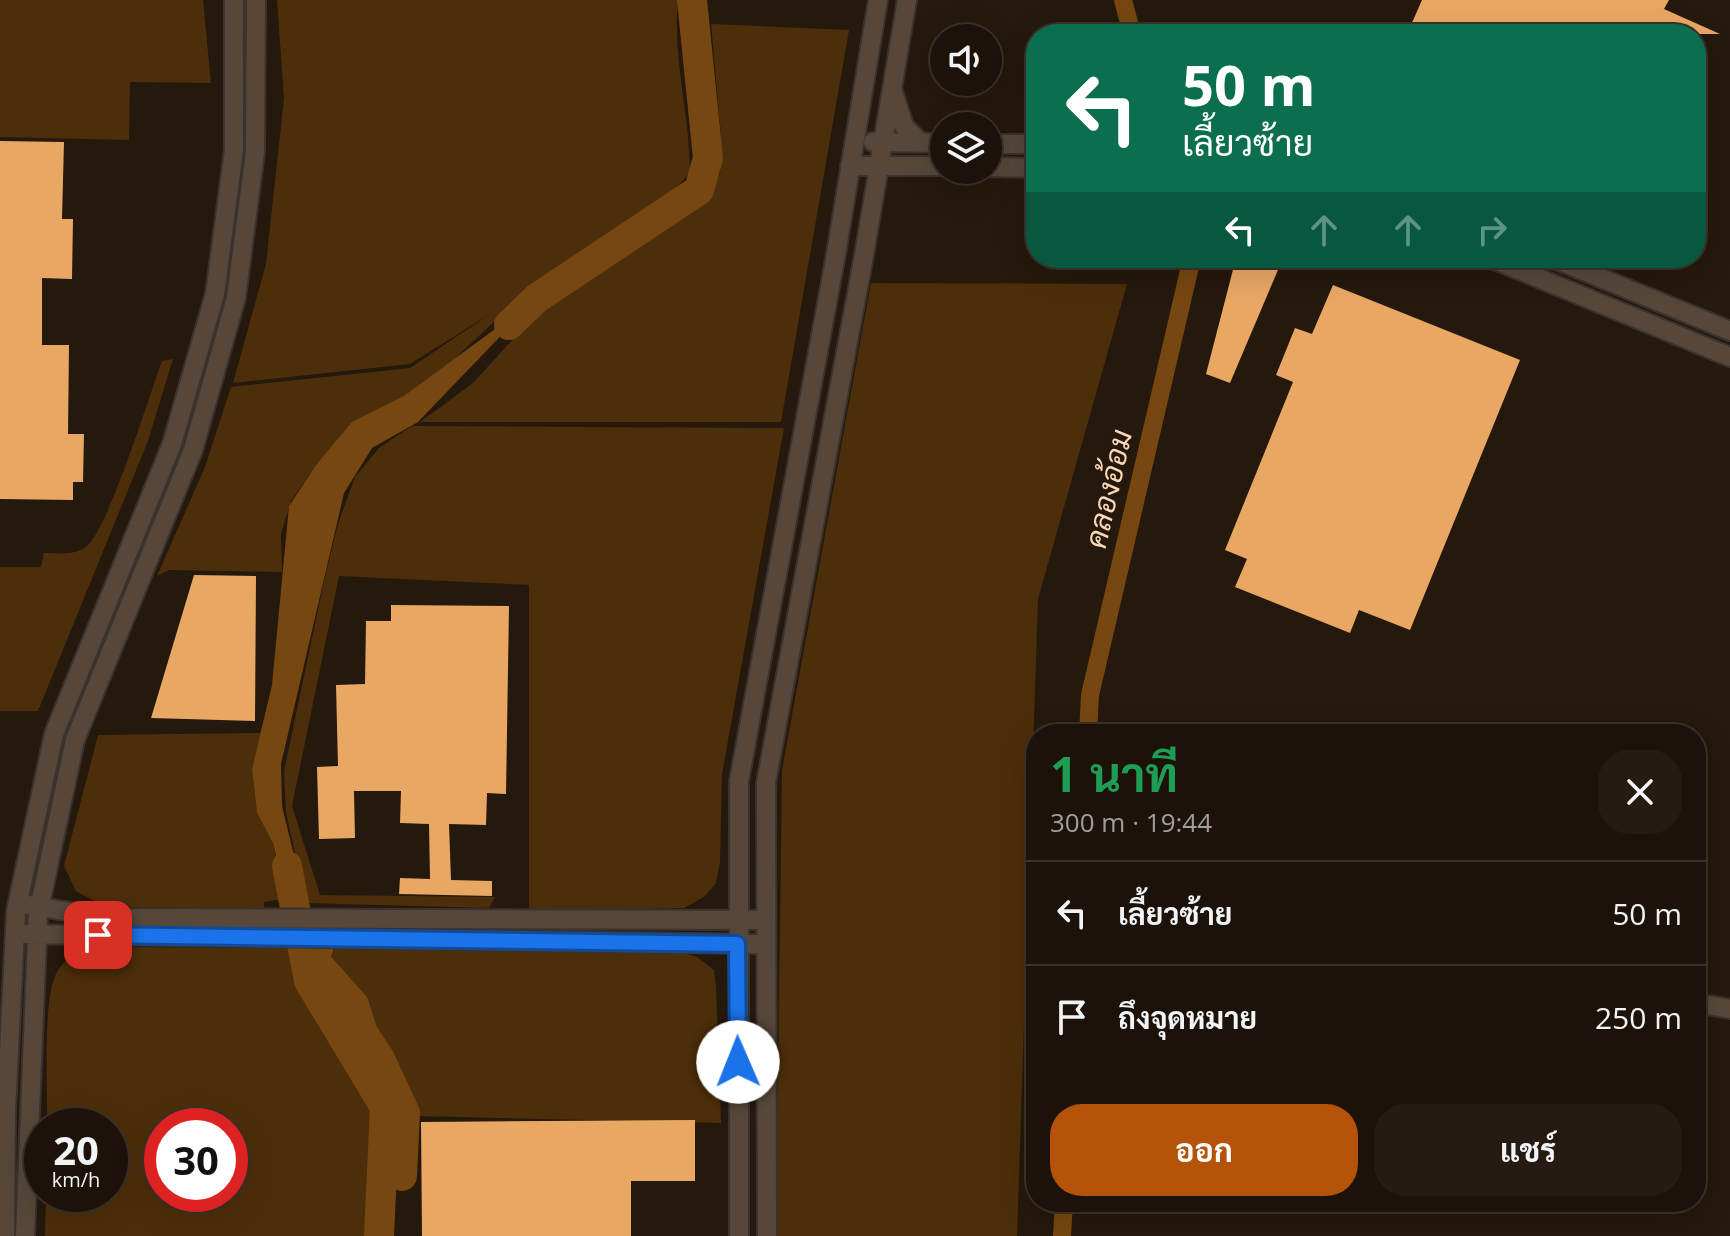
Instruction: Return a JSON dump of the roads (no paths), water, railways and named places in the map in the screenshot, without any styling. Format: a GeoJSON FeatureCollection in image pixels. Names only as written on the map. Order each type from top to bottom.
{"type":"FeatureCollection","features":[{"type":"Feature","properties":{"kind":"street"},"geometry":{"type":"LineString","coordinates":[[5,1236],[6,1111],[18,903],[54,734],[172,444],[215,294],[234,150],[234,0]]}},
{"type":"Feature","properties":{"kind":"street"},"geometry":{"type":"LineString","coordinates":[[25,1236],[39,906],[75,740],[193,450],[229,325],[255,152],[256,0]]}},
{"type":"Feature","properties":{"kind":"street"},"geometry":{"type":"LineString","coordinates":[[739,1236],[739,781],[878,0]]}},
{"type":"Feature","properties":{"kind":"street"},"geometry":{"type":"LineString","coordinates":[[767,1236],[766,783],[907,0]]}},
{"type":"Feature","properties":{"kind":"street"},"geometry":{"type":"LineString","coordinates":[[892,85],[904,126],[921,143]]}},
{"type":"Feature","properties":{"kind":"street"},"geometry":{"type":"LineString","coordinates":[[854,141],[930,143]]}},
{"type":"Feature","properties":{"kind":"street"},"geometry":{"type":"LineString","coordinates":[[1002,144],[1026,144]]}},
{"type":"Feature","properties":{"kind":"street"},"geometry":{"type":"LineString","coordinates":[[850,166],[930,166]]}},
{"type":"Feature","properties":{"kind":"street"},"geometry":{"type":"LineString","coordinates":[[871,205],[893,176],[920,166]]}},
{"type":"Feature","properties":{"kind":"street"},"geometry":{"type":"LineString","coordinates":[[1002,167],[1026,168]]}},
{"type":"Feature","properties":{"kind":"street"},"geometry":{"type":"LineString","coordinates":[[1514,268],[1730,357]]}},
{"type":"Feature","properties":{"kind":"street"},"geometry":{"type":"LineString","coordinates":[[1576,268],[1730,331]]}},
{"type":"Feature","properties":{"kind":"street"},"geometry":{"type":"LineString","coordinates":[[18,903],[105,918],[280,928]]}},
{"type":"Feature","properties":{"kind":"street"},"geometry":{"type":"LineString","coordinates":[[15,934],[766,920]]}},
{"type":"Feature","properties":{"kind":"street"},"geometry":{"type":"LineString","coordinates":[[332,928],[766,944]]}},
{"type":"Feature","properties":{"kind":"street"},"geometry":{"type":"LineString","coordinates":[[1706,1005],[1730,1009]]}},
{"type":"Feature","properties":{"kind":"waterway"},"geometry":{"type":"LineString","coordinates":[[509,325],[537,298],[699,190],[708,158],[692,0]]}},
{"type":"Feature","properties":{"kind":"waterway","name":"คลองอ้อม"},"geometry":{"type":"LineString","coordinates":[[1123,0],[1129,24]]}},
{"type":"Feature","properties":{"kind":"waterway","name":"คลองอ้อม"},"geometry":{"type":"LineString","coordinates":[[1089,724],[1090,695],[1190,268]]}},
{"type":"Feature","properties":{"kind":"waterway"},"geometry":{"type":"LineString","coordinates":[[287,866],[309,981],[385,1107],[379,1236]]}},
{"type":"Feature","properties":{"kind":"waterway"},"geometry":{"type":"LineString","coordinates":[[318,949],[313,959],[354,1005],[363,1033],[380,1059],[405,1113],[402,1176]]}},
{"type":"Feature","properties":{"kind":"waterway","name":"คลองอ้อม"},"geometry":{"type":"LineString","coordinates":[[1062,1236],[1063,1212]]}}]}
